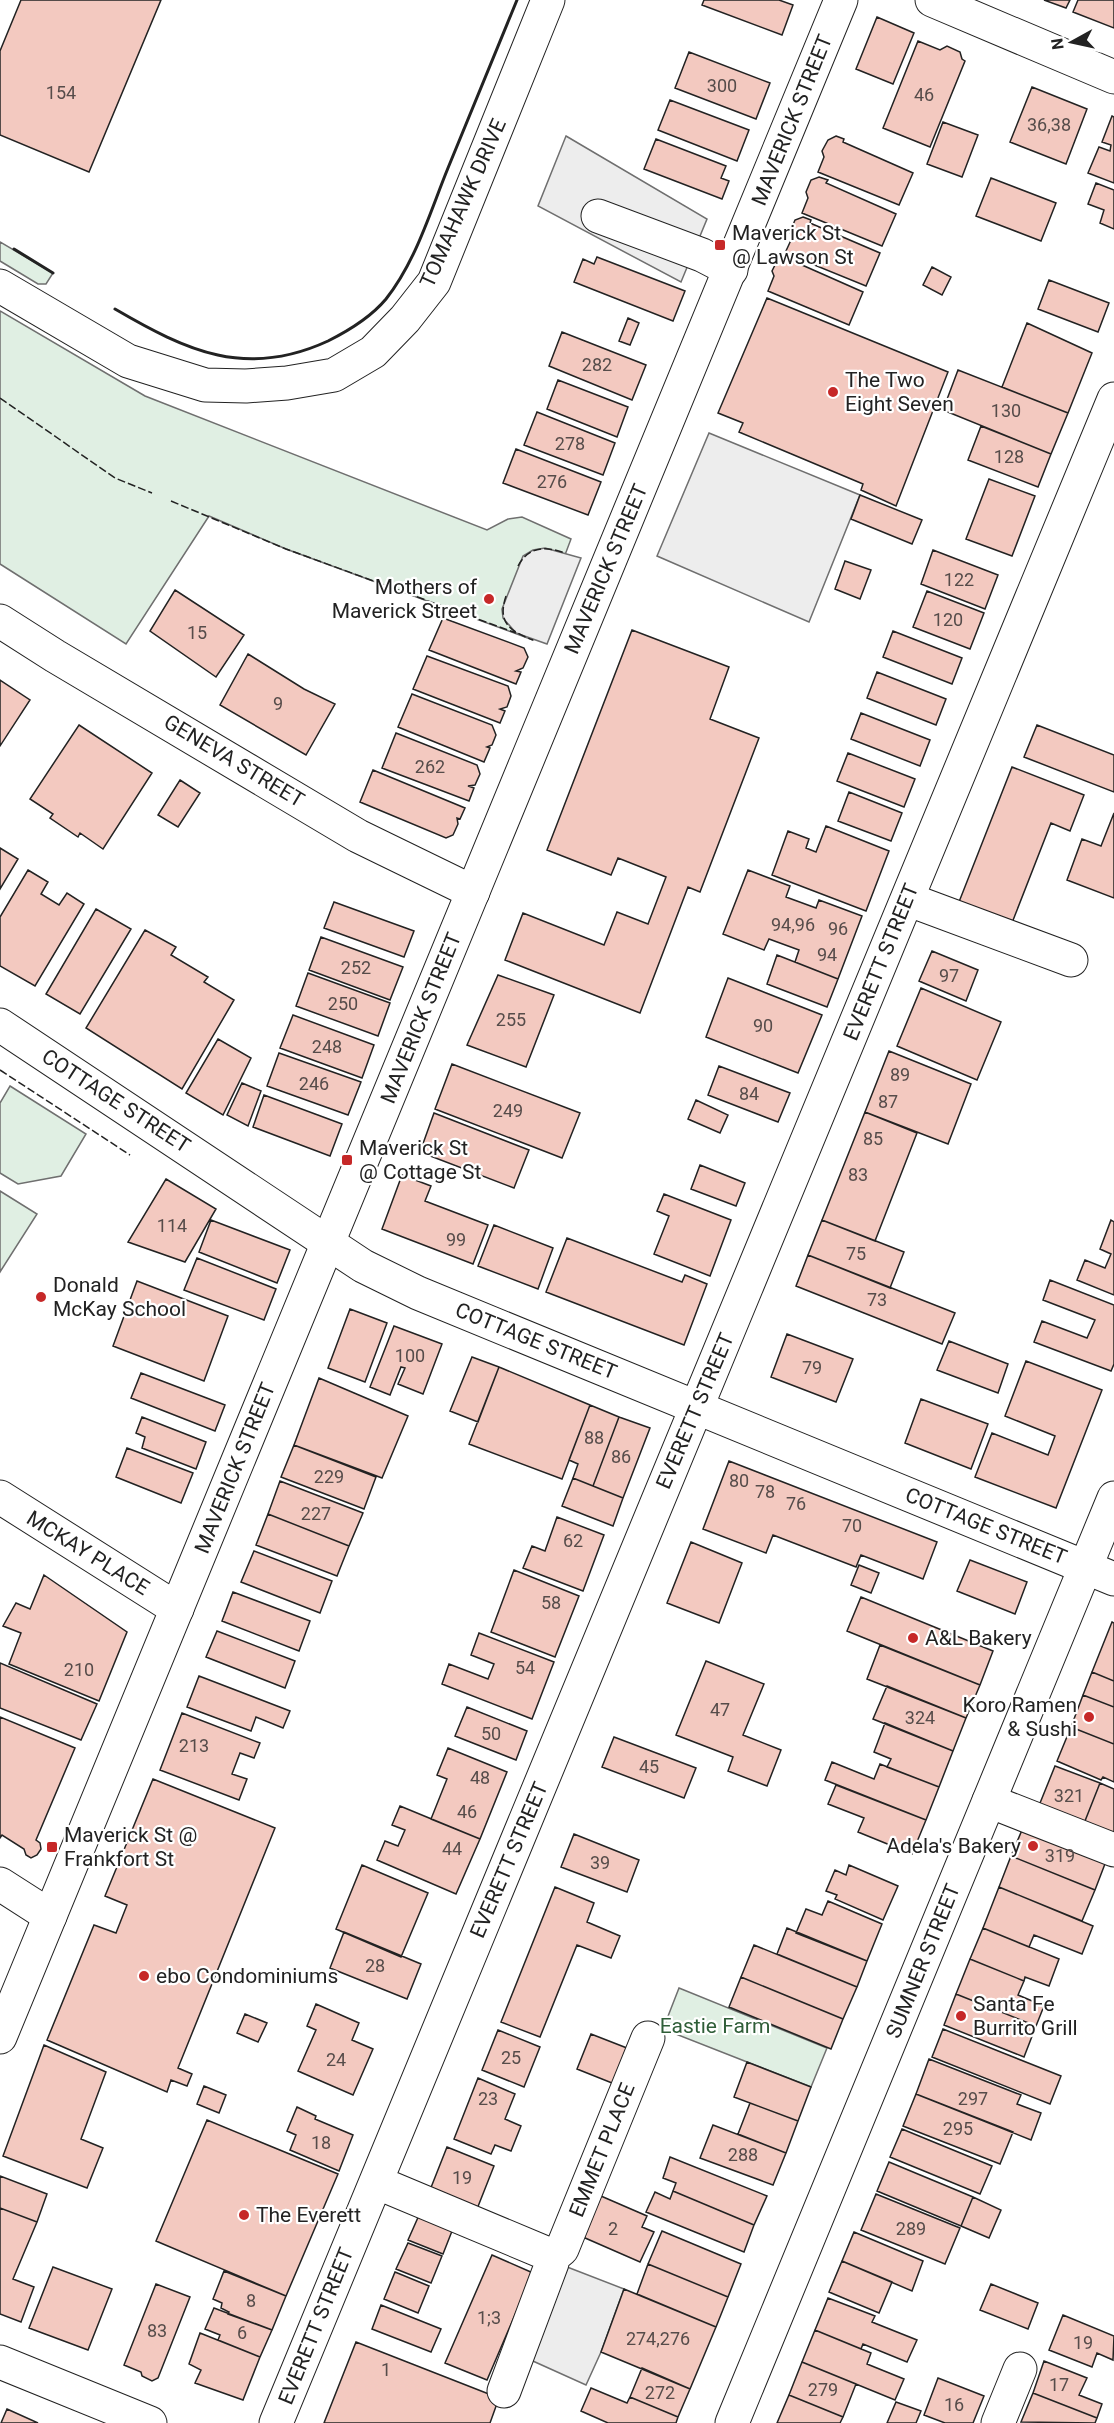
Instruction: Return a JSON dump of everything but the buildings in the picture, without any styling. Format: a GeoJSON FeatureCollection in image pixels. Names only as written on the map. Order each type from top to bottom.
{"type":"FeatureCollection","features":[{"type":"Feature","properties":{"kind":"street","name":"TOMAHAWK DRIVE"},"geometry":{"type":"LineString","coordinates":[[0,286],[128,361],[205,385],[246,386],[287,383],[334,375],[373,352],[405,319],[434,282],[548,0]]}},
{"type":"Feature","properties":{"kind":"street","name":"MAVERICK STREET"},"geometry":{"type":"LineString","coordinates":[[0,2037],[841,0]]}},
{"type":"Feature","properties":{"kind":"street"},"geometry":{"type":"LineString","coordinates":[[932,0],[1114,77]]}},
{"type":"Feature","properties":{"kind":"street"},"geometry":{"type":"LineString","coordinates":[[598,216],[702,255],[731,270]]}},
{"type":"Feature","properties":{"kind":"street","name":"EVERETT STREET"},"geometry":{"type":"LineString","coordinates":[[276,2423],[1114,399]]}},
{"type":"Feature","properties":{"kind":"street","name":"GENEVA STREET"},"geometry":{"type":"LineString","coordinates":[[0,621],[358,836],[473,892]]}},
{"type":"Feature","properties":{"kind":"street"},"geometry":{"type":"LineString","coordinates":[[907,899],[1071,960]]}},
{"type":"Feature","properties":{"kind":"street","name":"COTTAGE STREET"},"geometry":{"type":"LineString","coordinates":[[0,1025],[363,1266],[418,1293],[1100,1573]]}},
{"type":"Feature","properties":{"kind":"street","name":"MCKAY PLACE"},"geometry":{"type":"LineString","coordinates":[[0,1497],[177,1609]]}},
{"type":"Feature","properties":{"kind":"street","name":"SUMNER STREET"},"geometry":{"type":"LineString","coordinates":[[732,2423],[989,1801],[1100,1573],[1114,1498]]}},
{"type":"Feature","properties":{"kind":"street"},"geometry":{"type":"LineString","coordinates":[[989,1801],[1114,1850]]}},
{"type":"Feature","properties":{"kind":"street"},"geometry":{"type":"LineString","coordinates":[[0,1884],[50,1916]]}},
{"type":"Feature","properties":{"kind":"street","name":"EMMET PLACE"},"geometry":{"type":"LineString","coordinates":[[548,2254],[556,2254],[562,2249],[648,2038]]}},
{"type":"Feature","properties":{"kind":"street"},"geometry":{"type":"LineString","coordinates":[[376,2182],[548,2254],[552,2264],[504,2391]]}},
{"type":"Feature","properties":{"kind":"street"},"geometry":{"type":"LineString","coordinates":[[0,2362],[150,2423]]}},
{"type":"Feature","properties":{"kind":"street"},"geometry":{"type":"LineString","coordinates":[[998,2423],[1020,2369]]}},
{"type":"Feature","properties":{"kind":"green space"},"geometry":{"type":"Polygon","coordinates":[[[0,242],[53,273],[46,284],[38,284],[0,261],[0,242]]]}},
{"type":"Feature","properties":{"kind":"green space"},"geometry":{"type":"Polygon","coordinates":[[[0,311],[145,396],[487,530],[508,519],[522,517],[571,539],[533,640],[286,549],[209,516],[126,644],[0,564],[0,311]]]}},
{"type":"Feature","properties":{"kind":"green space"},"geometry":{"type":"Polygon","coordinates":[[[10,1086],[86,1134],[61,1176],[18,1184],[0,1173],[0,1103],[10,1086]]]}},
{"type":"Feature","properties":{"kind":"green space"},"geometry":{"type":"Polygon","coordinates":[[[0,1191],[37,1214],[0,1272],[0,1191]]]}},
{"type":"Feature","properties":{"kind":"green space","name":"Eastie Farm"},"geometry":{"type":"Polygon","coordinates":[[[679,1988],[827,2048],[811,2087],[663,2029],[679,1988]]]}},
{"type":"Feature","properties":{"kind":"shaded area"},"geometry":{"type":"Polygon","coordinates":[[[566,136],[707,219],[681,282],[538,206],[566,136]]]}},
{"type":"Feature","properties":{"kind":"shaded area"},"geometry":{"type":"Polygon","coordinates":[[[709,433],[860,495],[809,622],[657,556],[709,433]]]}},
{"type":"Feature","properties":{"kind":"shaded area"},"geometry":{"type":"Polygon","coordinates":[[[545,548],[581,558],[547,644],[516,633],[503,618],[502,609],[523,556],[533,550],[545,548]]]}},
{"type":"Feature","properties":{"kind":"shaded area"},"geometry":{"type":"Polygon","coordinates":[[[562,2265],[624,2289],[601,2352],[586,2385],[524,2357],[562,2265]]]}},
{"type":"Feature","properties":{"kind":"fence"},"geometry":{"type":"LineString","coordinates":[[0,398],[115,478],[152,493]]}},
{"type":"Feature","properties":{"kind":"fence"},"geometry":{"type":"LineString","coordinates":[[171,501],[286,549],[516,633]]}},
{"type":"Feature","properties":{"kind":"fence"},"geometry":{"type":"LineString","coordinates":[[518,566],[522,559],[538,549],[551,549],[565,553]]}},
{"type":"Feature","properties":{"kind":"fence"},"geometry":{"type":"LineString","coordinates":[[506,596],[503,613],[508,625],[533,640]]}},
{"type":"Feature","properties":{"kind":"fence"},"geometry":{"type":"LineString","coordinates":[[0,1070],[130,1155]]}},
{"type":"Feature","properties":{"kind":"wall"},"geometry":{"type":"LineString","coordinates":[[115,309],[192,348],[244,359],[270,358],[298,352],[328,341],[366,318],[380,306],[397,284],[422,236],[517,0]]}},
{"type":"Feature","properties":{"kind":"wall"},"geometry":{"type":"LineString","coordinates":[[14,249],[53,273]]}},
{"type":"Feature","properties":{"kind":"place","name":"Maverick St @ Lawson St"},"geometry":{"type":"Point","coordinates":[720,245]}},
{"type":"Feature","properties":{"kind":"place","name":"The Two Eight Seven"},"geometry":{"type":"Point","coordinates":[833,392]}},
{"type":"Feature","properties":{"kind":"place","name":"Mothers of Maverick Street"},"geometry":{"type":"Point","coordinates":[489,599]}},
{"type":"Feature","properties":{"kind":"place","name":"Maverick St @ Cottage St"},"geometry":{"type":"Point","coordinates":[347,1160]}},
{"type":"Feature","properties":{"kind":"place","name":"Donald McKay School"},"geometry":{"type":"Point","coordinates":[41,1297]}},
{"type":"Feature","properties":{"kind":"place","name":"A&L Bakery"},"geometry":{"type":"Point","coordinates":[913,1638]}},
{"type":"Feature","properties":{"kind":"place","name":"Koro Ramen & Sushi"},"geometry":{"type":"Point","coordinates":[1089,1717]}},
{"type":"Feature","properties":{"kind":"place","name":"Adela's Bakery"},"geometry":{"type":"Point","coordinates":[1033,1846]}},
{"type":"Feature","properties":{"kind":"place","name":"Maverick St @ Frankfort St"},"geometry":{"type":"Point","coordinates":[52,1847]}},
{"type":"Feature","properties":{"kind":"place","name":"ebo Condominiums"},"geometry":{"type":"Point","coordinates":[144,1976]}},
{"type":"Feature","properties":{"kind":"place","name":"Santa Fe Burrito Grill"},"geometry":{"type":"Point","coordinates":[961,2016]}},
{"type":"Feature","properties":{"kind":"place","name":"The Everett"},"geometry":{"type":"Point","coordinates":[244,2215]}}]}
